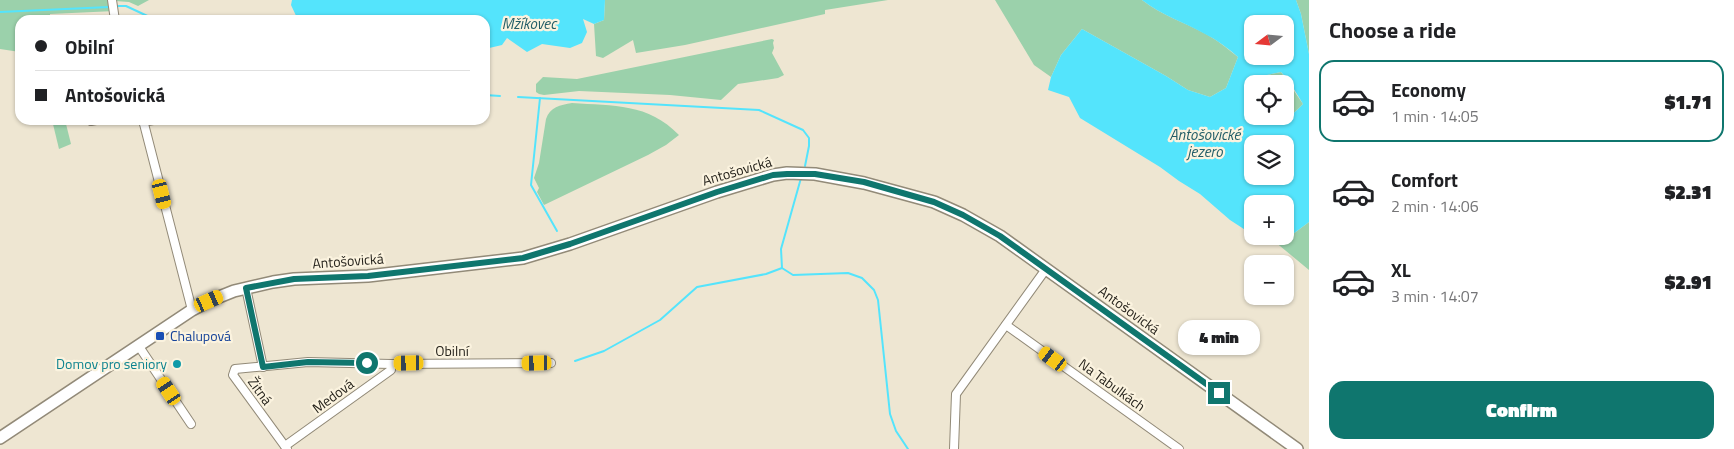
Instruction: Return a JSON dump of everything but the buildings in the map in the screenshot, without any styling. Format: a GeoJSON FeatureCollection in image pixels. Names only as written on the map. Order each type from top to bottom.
{"type":"FeatureCollection","features":[{"type":"Feature","properties":{"kind":"street"},"geometry":{"type":"LineString","coordinates":[[112,0],[114,15]]}},
{"type":"Feature","properties":{"kind":"street"},"geometry":{"type":"LineString","coordinates":[[144,125],[192,310]]}},
{"type":"Feature","properties":{"kind":"street","name":"Antošovická"},"geometry":{"type":"LineString","coordinates":[[0,438],[192,310],[218,296],[246,288],[294,279],[368,276],[523,258],[570,244],[717,192],[773,175],[815,174],[864,182],[934,202],[963,215],[1000,236],[1297,449]]}},
{"type":"Feature","properties":{"kind":"street"},"geometry":{"type":"LineString","coordinates":[[954,449],[956,394],[1046,269]]}},
{"type":"Feature","properties":{"kind":"street"},"geometry":{"type":"LineString","coordinates":[[246,288],[263,367]]}},
{"type":"Feature","properties":{"kind":"street","name":"Na Tabulkách"},"geometry":{"type":"LineString","coordinates":[[1006,325],[1179,449]]}},
{"type":"Feature","properties":{"kind":"street"},"geometry":{"type":"LineString","coordinates":[[136,347],[192,424]]}},
{"type":"Feature","properties":{"kind":"street","name":"Obilní"},"geometry":{"type":"LineString","coordinates":[[263,367],[308,362],[391,364],[551,363]]}},
{"type":"Feature","properties":{"kind":"street","name":"Medová"},"geometry":{"type":"LineString","coordinates":[[286,448],[391,370],[391,364]]}},
{"type":"Feature","properties":{"kind":"street","name":"Žitná"},"geometry":{"type":"LineString","coordinates":[[263,367],[235,370],[233,375],[286,448]]}},
{"type":"Feature","properties":{"kind":"green space"},"geometry":{"type":"Polygon","coordinates":[[[0,0],[149,0],[138,6],[129,2],[115,1],[115,11],[15,15],[15,51],[0,49],[0,0]]]}},
{"type":"Feature","properties":{"kind":"green space"},"geometry":{"type":"Polygon","coordinates":[[[605,0],[888,0],[825,10],[825,14],[685,45],[636,53],[633,40],[603,58],[596,56],[594,24],[604,20],[605,0]]]}},
{"type":"Feature","properties":{"kind":"green space"},"geometry":{"type":"Polygon","coordinates":[[[995,0],[1142,0],[1165,14],[1210,36],[1238,57],[1226,88],[1210,97],[1188,90],[1082,29],[1061,55],[1051,77],[1034,65],[995,0]]]}},
{"type":"Feature","properties":{"kind":"green space"},"geometry":{"type":"Polygon","coordinates":[[[1296,0],[1309,0],[1309,54],[1301,14],[1296,0]]]}},
{"type":"Feature","properties":{"kind":"green space"},"geometry":{"type":"Polygon","coordinates":[[[774,40],[774,48],[772,53],[784,75],[778,78],[738,84],[721,100],[670,95],[579,91],[544,95],[536,92],[536,84],[543,77],[577,79],[774,40]]]}},
{"type":"Feature","properties":{"kind":"green space"},"geometry":{"type":"Polygon","coordinates":[[[1281,72],[1283,75],[1267,75],[1281,72]]]}},
{"type":"Feature","properties":{"kind":"green space"},"geometry":{"type":"Polygon","coordinates":[[[1294,91],[1303,104],[1294,113],[1294,91]]]}},
{"type":"Feature","properties":{"kind":"green space"},"geometry":{"type":"Polygon","coordinates":[[[572,103],[630,108],[655,117],[679,135],[648,155],[544,205],[537,192],[539,188],[534,178],[539,163],[546,119],[553,109],[572,103]]]}},
{"type":"Feature","properties":{"kind":"green space"},"geometry":{"type":"Polygon","coordinates":[[[53,125],[66,125],[71,144],[59,149],[53,125]]]}},
{"type":"Feature","properties":{"kind":"green space"},"geometry":{"type":"Polygon","coordinates":[[[1309,222],[1309,270],[1294,258],[1294,255],[1291,255],[1279,245],[1294,245],[1294,233],[1309,222]]]}},
{"type":"Feature","properties":{"kind":"water","name":"Mžíkovec"},"geometry":{"type":"Polygon","coordinates":[[[292,0],[605,0],[604,20],[594,24],[583,19],[587,32],[582,43],[570,48],[542,44],[527,52],[507,38],[502,45],[490,48],[490,15],[296,15],[291,5],[292,0]]]}},
{"type":"Feature","properties":{"kind":"water","name":"Antošovické jezero"},"geometry":{"type":"Polygon","coordinates":[[[1142,0],[1296,0],[1301,14],[1309,54],[1309,222],[1294,233],[1294,195],[1244,195],[1244,229],[1230,220],[1200,194],[1080,118],[1069,97],[1048,90],[1051,77],[1061,55],[1082,29],[1188,90],[1210,97],[1226,88],[1238,57],[1214,39],[1142,0]]]}},
{"type":"Feature","properties":{"kind":"waterway"},"geometry":{"type":"LineString","coordinates":[[116,6],[126,6],[145,15]]}},
{"type":"Feature","properties":{"kind":"waterway"},"geometry":{"type":"LineString","coordinates":[[0,12],[109,7]]}},
{"type":"Feature","properties":{"kind":"waterway"},"geometry":{"type":"LineString","coordinates":[[490,95],[500,96]]}},
{"type":"Feature","properties":{"kind":"waterway"},"geometry":{"type":"LineString","coordinates":[[518,97],[759,110],[803,130],[809,138],[805,166]]}},
{"type":"Feature","properties":{"kind":"waterway"},"geometry":{"type":"LineString","coordinates":[[540,98],[531,185],[557,231]]}},
{"type":"Feature","properties":{"kind":"waterway"},"geometry":{"type":"LineString","coordinates":[[801,178],[781,249],[782,268],[793,275],[848,273],[862,278],[874,290],[878,300],[890,414],[896,431],[908,449]]}},
{"type":"Feature","properties":{"kind":"waterway"},"geometry":{"type":"LineString","coordinates":[[575,361],[604,351],[660,320],[697,287],[766,274],[782,268]]}},
{"type":"Feature","properties":{"kind":"place","name":"Chalupová"},"geometry":{"type":"Point","coordinates":[160,336]}},
{"type":"Feature","properties":{"kind":"place","name":"Domov pro seniory"},"geometry":{"type":"Point","coordinates":[177,364]}},
{"type":"Feature","properties":{"kind":"route"},"geometry":{"type":"LineString","coordinates":[[367,363],[308,362],[263,367],[246,288],[294,279],[368,276],[523,258],[570,244],[717,192],[773,175],[815,174],[864,182],[934,202],[963,215],[1000,236],[1219,393]]}}]}
